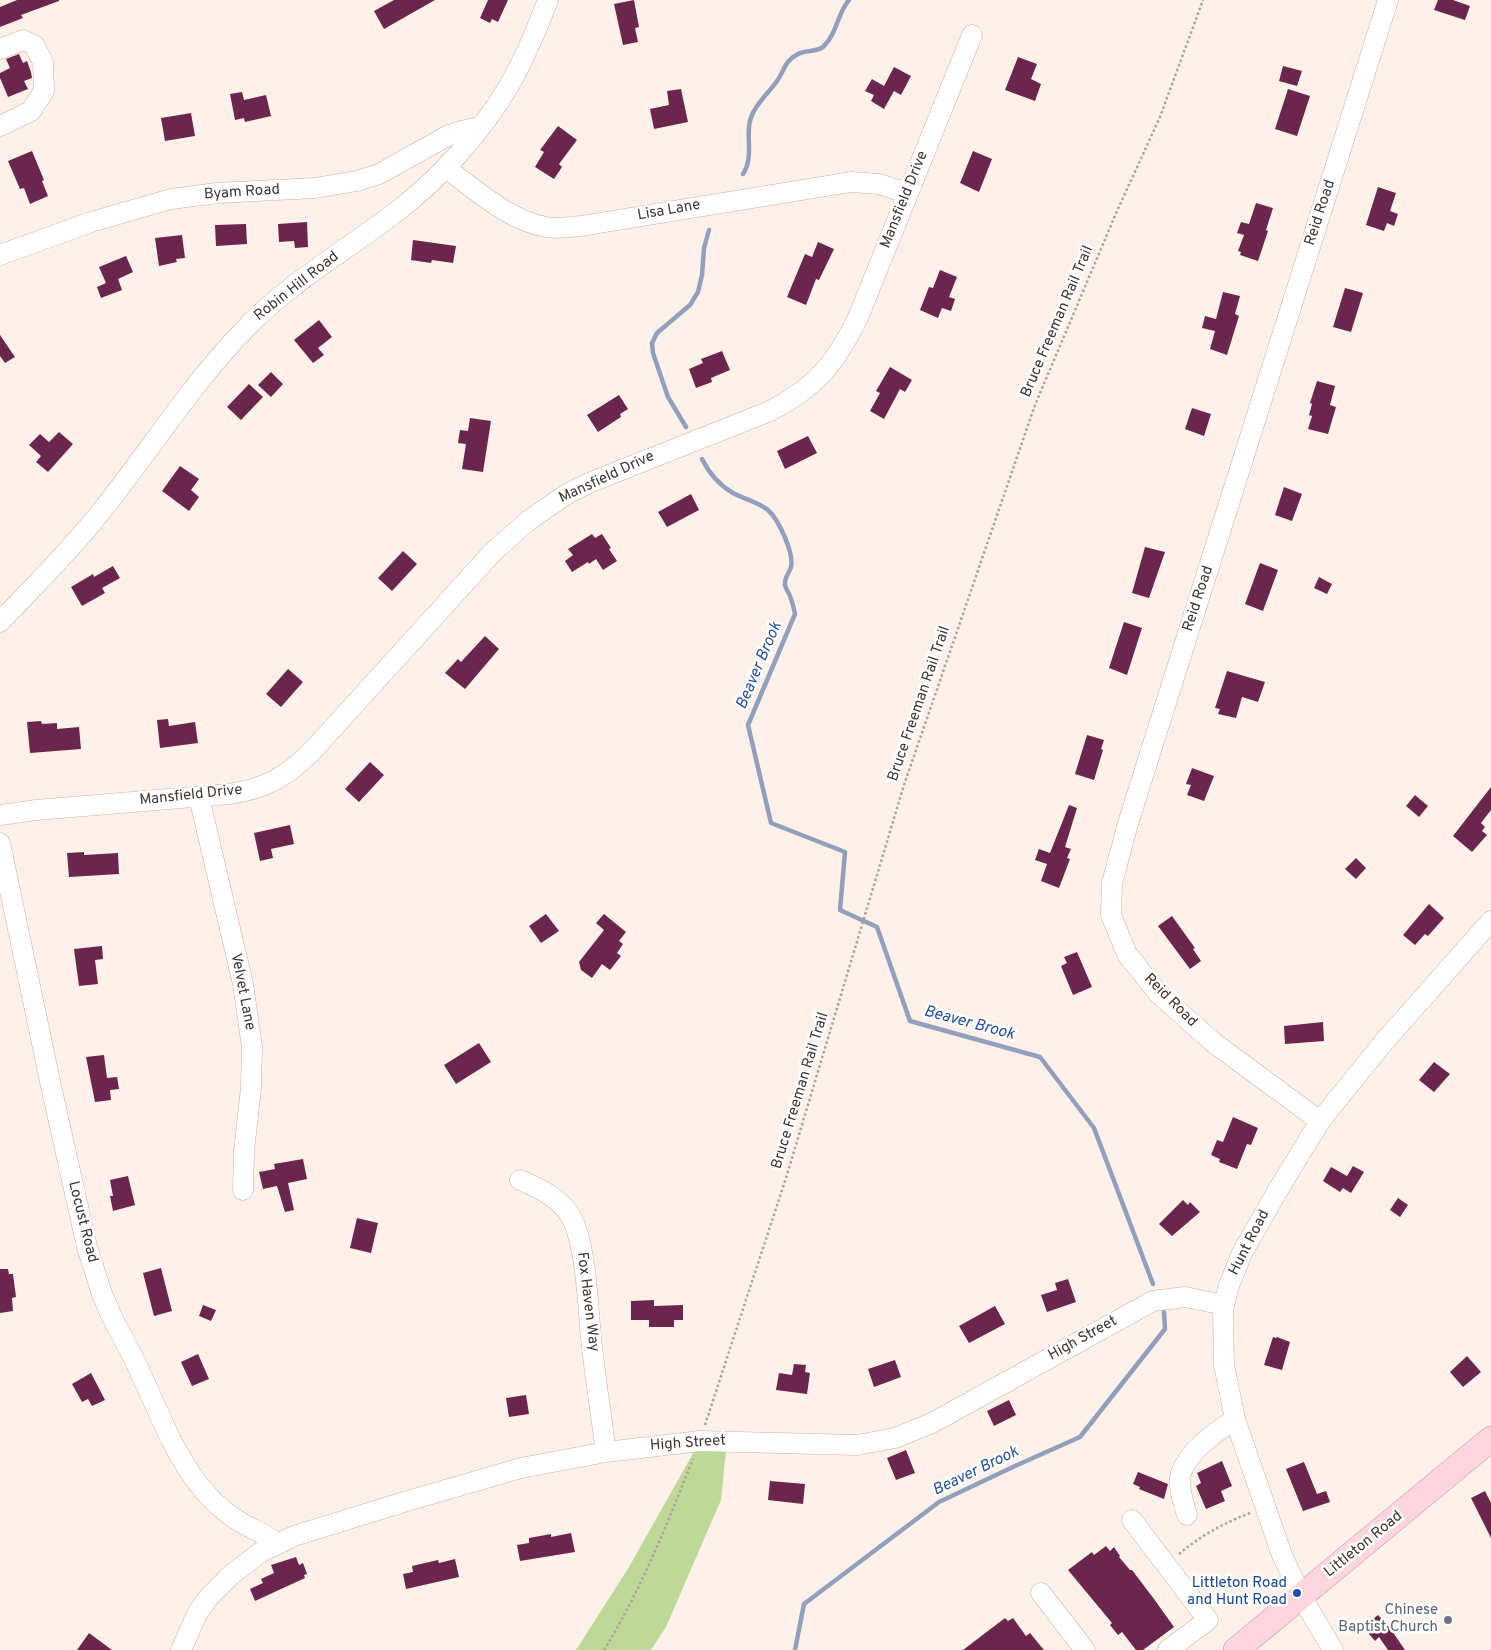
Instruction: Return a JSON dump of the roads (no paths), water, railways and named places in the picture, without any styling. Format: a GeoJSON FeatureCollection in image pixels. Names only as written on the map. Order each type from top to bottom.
{"type":"FeatureCollection","features":[{"type":"Feature","properties":{"kind":"main road","name":"Littleton Road"},"geometry":{"type":"LineString","coordinates":[[1236,1650],[1491,1439]]}},
{"type":"Feature","properties":{"kind":"street","name":"Robin Hill Road"},"geometry":{"type":"LineString","coordinates":[[0,622],[99,515],[210,368],[249,325],[287,292],[394,214],[446,168],[509,86],[520,67],[548,0]]}},
{"type":"Feature","properties":{"kind":"street","name":"Reid Road"},"geometry":{"type":"LineString","coordinates":[[1320,1121],[1214,1043],[1158,992],[1126,954],[1111,915],[1112,882],[1129,820],[1388,0]]}},
{"type":"Feature","properties":{"kind":"street","name":"Mansfield Drive"},"geometry":{"type":"LineString","coordinates":[[0,815],[36,810],[244,792],[259,788],[290,772],[314,749],[492,553],[528,520],[567,494],[625,468],[770,411],[791,400],[809,387],[836,359],[865,300],[972,35]]}},
{"type":"Feature","properties":{"kind":"street"},"geometry":{"type":"LineString","coordinates":[[0,49],[23,40],[34,45],[43,62],[44,91],[31,111],[0,126]]}},
{"type":"Feature","properties":{"kind":"street","name":"Byam Road"},"geometry":{"type":"LineString","coordinates":[[0,256],[99,220],[171,199],[217,193],[315,188],[357,181],[379,174],[449,135],[479,127]]}},
{"type":"Feature","properties":{"kind":"street","name":"Lisa Lane"},"geometry":{"type":"LineString","coordinates":[[446,168],[497,205],[529,222],[546,227],[564,228],[851,182],[879,184],[907,192]]}},
{"type":"Feature","properties":{"kind":"street","name":"Velvet Lane"},"geometry":{"type":"LineString","coordinates":[[199,797],[243,984],[252,1047],[252,1088],[244,1151],[243,1190]]}},
{"type":"Feature","properties":{"kind":"street","name":"Locust Road"},"geometry":{"type":"LineString","coordinates":[[0,843],[81,1221],[102,1294],[170,1438],[201,1488],[225,1512],[276,1544]]}},
{"type":"Feature","properties":{"kind":"street","name":"Hunt Road"},"geometry":{"type":"LineString","coordinates":[[1333,1650],[1301,1596],[1282,1555],[1235,1419],[1224,1365],[1224,1305],[1228,1288],[1242,1252],[1320,1121],[1383,1043],[1491,920]]}},
{"type":"Feature","properties":{"kind":"street","name":"Fox Haven Way"},"geometry":{"type":"LineString","coordinates":[[520,1180],[540,1189],[559,1202],[572,1219],[576,1230],[586,1277],[606,1452]]}},
{"type":"Feature","properties":{"kind":"street","name":"High Street"},"geometry":{"type":"LineString","coordinates":[[181,1650],[197,1614],[220,1586],[246,1564],[276,1544],[311,1530],[468,1482],[521,1468],[606,1452],[700,1441],[777,1442],[836,1446],[857,1445],[895,1438],[932,1422],[1153,1301],[1185,1297],[1224,1305]]}},
{"type":"Feature","properties":{"kind":"street"},"geometry":{"type":"LineString","coordinates":[[1187,1515],[1181,1491],[1181,1474],[1193,1454],[1206,1439],[1235,1419]]}},
{"type":"Feature","properties":{"kind":"street"},"geometry":{"type":"LineString","coordinates":[[1132,1520],[1208,1620],[1168,1650]]}},
{"type":"Feature","properties":{"kind":"street"},"geometry":{"type":"LineString","coordinates":[[1041,1593],[1085,1650]]}},
{"type":"Feature","properties":{"kind":"waterway","name":"Beaver Brook"},"geometry":{"type":"LineString","coordinates":[[743,174],[749,159],[749,126],[756,107],[793,57],[801,53],[820,49],[828,42],[849,0]]}},
{"type":"Feature","properties":{"kind":"waterway","name":"Beaver Brook"},"geometry":{"type":"LineString","coordinates":[[686,427],[668,397],[653,353],[652,343],[657,333],[690,305],[698,292],[702,275],[704,248],[709,230]]}},
{"type":"Feature","properties":{"kind":"waterway","name":"Beaver Brook"},"geometry":{"type":"LineString","coordinates":[[702,459],[711,474],[723,486],[768,510],[781,529],[790,554],[791,567],[785,585],[795,614],[748,725],[771,823],[845,852],[840,910],[877,927],[910,1021],[1040,1057],[1094,1128],[1153,1284]]}},
{"type":"Feature","properties":{"kind":"waterway","name":"Beaver Brook"},"geometry":{"type":"LineString","coordinates":[[795,1650],[804,1604],[939,1502],[1080,1437],[1165,1329],[1164,1312]]}},
{"type":"Feature","properties":{"kind":"place","name":"Littleton Road and Hunt Road"},"geometry":{"type":"Point","coordinates":[1297,1593]}},
{"type":"Feature","properties":{"kind":"place","name":"Chinese Baptist Church"},"geometry":{"type":"Point","coordinates":[1448,1620]}}]}
